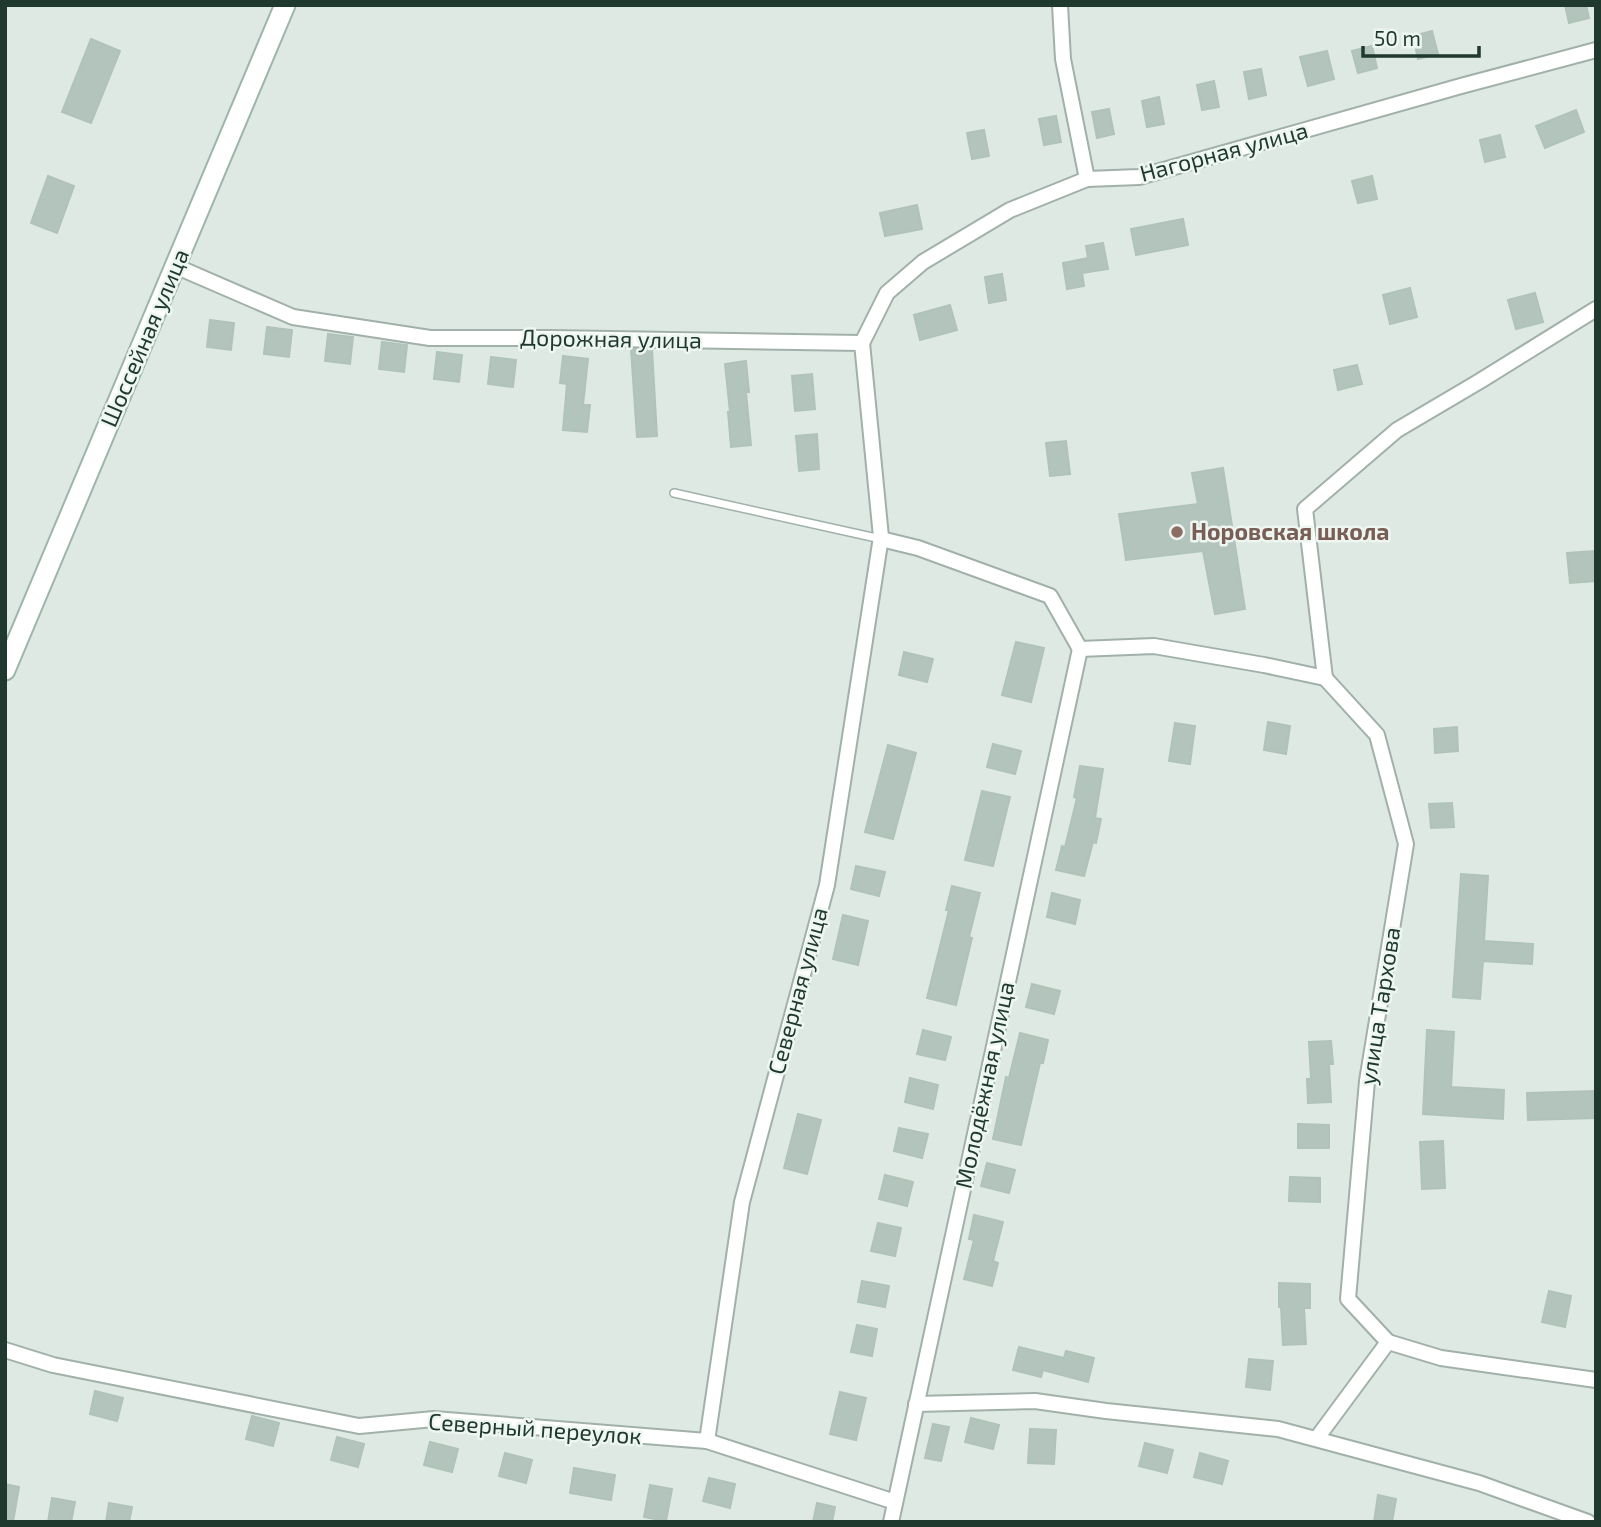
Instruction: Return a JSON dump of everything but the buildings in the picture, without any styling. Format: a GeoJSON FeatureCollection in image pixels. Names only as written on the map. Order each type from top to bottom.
{"type":"FeatureCollection","features":[{"type":"Feature","properties":{"kind":"main road","name":"Шоссейная улица"},"geometry":{"type":"LineString","coordinates":[[5,670],[285,5]]}},
{"type":"Feature","properties":{"kind":"street"},"geometry":{"type":"LineString","coordinates":[[1060,5],[1063,59],[1087,179]]}},
{"type":"Feature","properties":{"kind":"street","name":"Нагорная улица"},"geometry":{"type":"LineString","coordinates":[[862,343],[887,293],[923,262],[1010,210],[1087,179],[1139,177],[1596,50]]}},
{"type":"Feature","properties":{"kind":"street","name":"Дорожная улица"},"geometry":{"type":"LineString","coordinates":[[175,266],[293,317],[430,338],[862,343]]}},
{"type":"Feature","properties":{"kind":"street"},"geometry":{"type":"LineString","coordinates":[[862,343],[881,540],[918,548],[1050,596],[1080,649],[1154,646],[1325,678],[1305,509],[1397,430],[1596,309]]}},
{"type":"Feature","properties":{"kind":"street","name":"Северная улица"},"geometry":{"type":"LineString","coordinates":[[708,1441],[741,1202],[827,885],[881,540]]}},
{"type":"Feature","properties":{"kind":"street","name":"Молодёжная улица"},"geometry":{"type":"LineString","coordinates":[[891,1522],[1080,649]]}},
{"type":"Feature","properties":{"kind":"street","name":"улица Тархова"},"geometry":{"type":"LineString","coordinates":[[1325,678],[1377,735],[1406,844],[1367,1081],[1349,1299],[1388,1342]]}},
{"type":"Feature","properties":{"kind":"street"},"geometry":{"type":"LineString","coordinates":[[1317,1438],[1388,1342],[1441,1358],[1596,1380]]}},
{"type":"Feature","properties":{"kind":"street","name":"Северный переулок"},"geometry":{"type":"LineString","coordinates":[[5,1350],[53,1365],[359,1426],[434,1419],[708,1441],[895,1502]]}},
{"type":"Feature","properties":{"kind":"street"},"geometry":{"type":"LineString","coordinates":[[916,1404],[1035,1401],[1278,1429],[1479,1483],[1588,1522]]}},
{"type":"Feature","properties":{"kind":"lane"},"geometry":{"type":"LineString","coordinates":[[674,493],[881,540]]}},
{"type":"Feature","properties":{"kind":"place","name":"Норовская школа"},"geometry":{"type":"Point","coordinates":[1177,532]}}]}
